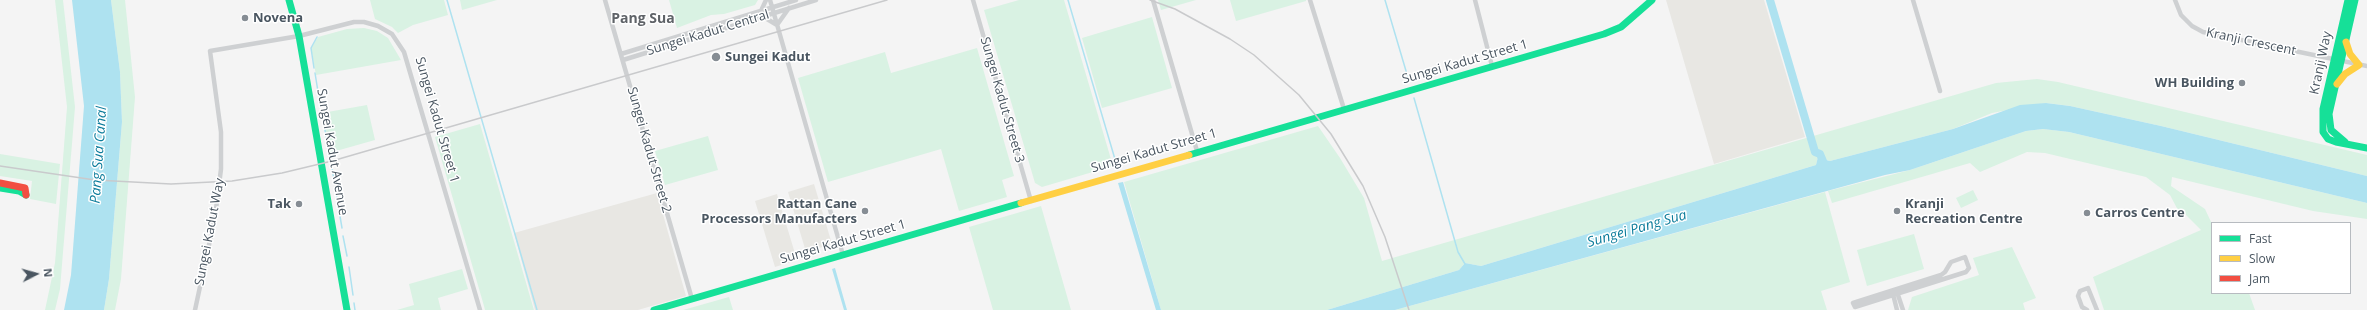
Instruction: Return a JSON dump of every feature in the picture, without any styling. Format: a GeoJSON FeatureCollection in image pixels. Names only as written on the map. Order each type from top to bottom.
{"type":"FeatureCollection","features":[{"type":"Feature","properties":{"kind":"street","name":"Sungei Kadut Avenue"},"geometry":{"type":"LineString","coordinates":[[289,0],[299,36],[348,310]]}},
{"type":"Feature","properties":{"kind":"street","name":"Sungei Kadut Street 2"},"geometry":{"type":"LineString","coordinates":[[605,0],[692,299]]}},
{"type":"Feature","properties":{"kind":"street"},"geometry":{"type":"LineString","coordinates":[[766,0],[762,14],[777,25]]}},
{"type":"Feature","properties":{"kind":"street"},"geometry":{"type":"LineString","coordinates":[[770,0],[843,255]]}},
{"type":"Feature","properties":{"kind":"street"},"geometry":{"type":"LineString","coordinates":[[777,0],[786,3]]}},
{"type":"Feature","properties":{"kind":"street","name":"Sungei Kadut Central"},"geometry":{"type":"LineString","coordinates":[[623,60],[762,14],[796,0]]}},
{"type":"Feature","properties":{"kind":"street","name":"Sungei Kadut Central"},"geometry":{"type":"LineString","coordinates":[[773,10],[788,8],[816,0]]}},
{"type":"Feature","properties":{"kind":"street","name":"Sungei Kadut Street 3"},"geometry":{"type":"LineString","coordinates":[[973,0],[1031,201]]}},
{"type":"Feature","properties":{"kind":"street"},"geometry":{"type":"LineString","coordinates":[[1153,0],[1197,151]]}},
{"type":"Feature","properties":{"kind":"street"},"geometry":{"type":"LineString","coordinates":[[1310,0],[1344,109]]}},
{"type":"Feature","properties":{"kind":"street"},"geometry":{"type":"LineString","coordinates":[[1475,0],[1492,66]]}},
{"type":"Feature","properties":{"kind":"street","name":"Sungei Kadut Street 1"},"geometry":{"type":"LineString","coordinates":[[654,310],[1604,34],[1626,23],[1652,0]]}},
{"type":"Feature","properties":{"kind":"street"},"geometry":{"type":"LineString","coordinates":[[1912,0],[1940,92]]}},
{"type":"Feature","properties":{"kind":"street","name":"Kranji Crescent"},"geometry":{"type":"LineString","coordinates":[[2175,0],[2181,16],[2192,26],[2203,32],[2367,66]]}},
{"type":"Feature","properties":{"kind":"street","name":"Kranji Way"},"geometry":{"type":"LineString","coordinates":[[2347,144],[2328,139],[2323,132],[2323,109],[2337,60],[2348,0]]}},
{"type":"Feature","properties":{"kind":"street","name":"Kranji Way"},"geometry":{"type":"LineString","coordinates":[[2337,60],[2346,41],[2355,0]]}},
{"type":"Feature","properties":{"kind":"street"},"geometry":{"type":"LineString","coordinates":[[777,25],[788,8]]}},
{"type":"Feature","properties":{"kind":"street","name":"Sungei Kadut Central"},"geometry":{"type":"LineString","coordinates":[[621,54],[762,14]]}},
{"type":"Feature","properties":{"kind":"street","name":"Sungei Kadut Street 1"},"geometry":{"type":"LineString","coordinates":[[299,36],[354,22],[364,22],[385,29],[397,39],[407,60],[480,310]]}},
{"type":"Feature","properties":{"kind":"street","name":"Sungei Kadut Way"},"geometry":{"type":"LineString","coordinates":[[195,310],[215,217],[222,169],[221,132],[210,51],[299,36]]}},
{"type":"Feature","properties":{"kind":"street"},"geometry":{"type":"LineString","coordinates":[[2335,86],[2345,74],[2359,65],[2350,54],[2346,41]]}},
{"type":"Feature","properties":{"kind":"street"},"geometry":{"type":"LineString","coordinates":[[2337,60],[2335,86],[2329,114],[2331,130],[2339,139],[2347,144],[2367,148]]}},
{"type":"Feature","properties":{"kind":"street"},"geometry":{"type":"LineString","coordinates":[[0,183],[20,186],[25,188],[27,193],[26,196],[20,191],[0,188]]}},
{"type":"Feature","properties":{"kind":"street"},"geometry":{"type":"LineString","coordinates":[[1895,292],[1855,307],[1853,303],[1895,292],[1966,272],[1968,268],[1965,257],[1951,262],[1945,272],[1941,275],[1895,292]]}},
{"type":"Feature","properties":{"kind":"street"},"geometry":{"type":"LineString","coordinates":[[2087,310],[2080,304],[2078,296],[2080,291],[2088,288],[2097,310]]}},
{"type":"Feature","properties":{"kind":"street"},"geometry":{"type":"LineString","coordinates":[[1895,292],[1897,310]]}},
{"type":"Feature","properties":{"kind":"street"},"geometry":{"type":"LineString","coordinates":[[1895,292],[1903,310]]}},
{"type":"Feature","properties":{"kind":"shaded area"},"geometry":{"type":"Polygon","coordinates":[[[1666,0],[1764,0],[1805,137],[1714,164],[1666,0]]]}},
{"type":"Feature","properties":{"kind":"shaded area"},"geometry":{"type":"Polygon","coordinates":[[[814,184],[832,244],[806,252],[788,192],[814,184]]]}},
{"type":"Feature","properties":{"kind":"shaded area"},"geometry":{"type":"Polygon","coordinates":[[[657,193],[686,296],[638,310],[535,310],[514,233],[657,193]]]}},
{"type":"Feature","properties":{"kind":"shaded area"},"geometry":{"type":"Polygon","coordinates":[[[777,194],[797,260],[775,267],[755,201],[777,194]]]}},
{"type":"Feature","properties":{"kind":"green space"},"geometry":{"type":"Polygon","coordinates":[[[55,0],[63,0],[75,107],[60,289],[55,310],[45,310],[55,263],[67,107],[55,0]]]}},
{"type":"Feature","properties":{"kind":"green space"},"geometry":{"type":"Polygon","coordinates":[[[111,0],[125,0],[135,97],[121,279],[115,310],[104,310],[109,279],[122,122],[120,72],[111,0]]]}},
{"type":"Feature","properties":{"kind":"green space"},"geometry":{"type":"Polygon","coordinates":[[[370,0],[444,0],[448,15],[413,25],[398,33],[392,27],[375,19],[370,0]]]}},
{"type":"Feature","properties":{"kind":"green space"},"geometry":{"type":"Polygon","coordinates":[[[460,0],[497,0],[462,10],[460,0]]]}},
{"type":"Feature","properties":{"kind":"green space"},"geometry":{"type":"Polygon","coordinates":[[[669,0],[758,0],[755,5],[724,14],[711,15],[677,28],[669,0]]]}},
{"type":"Feature","properties":{"kind":"green space"},"geometry":{"type":"Polygon","coordinates":[[[1019,0],[1064,0],[1113,166],[1042,187],[1035,183],[984,10],[1019,0]]]}},
{"type":"Feature","properties":{"kind":"green space"},"geometry":{"type":"Polygon","coordinates":[[[1158,0],[1196,0],[1161,10],[1158,0]]]}},
{"type":"Feature","properties":{"kind":"green space"},"geometry":{"type":"Polygon","coordinates":[[[1230,0],[1306,0],[1306,1],[1236,21],[1230,0]]]}},
{"type":"Feature","properties":{"kind":"green space"},"geometry":{"type":"Polygon","coordinates":[[[1152,17],[1172,88],[1102,108],[1082,38],[1152,17]]]}},
{"type":"Feature","properties":{"kind":"green space"},"geometry":{"type":"Polygon","coordinates":[[[364,28],[377,31],[388,38],[401,60],[316,75],[311,48],[318,37],[347,29],[364,28]]]}},
{"type":"Feature","properties":{"kind":"green space"},"geometry":{"type":"Polygon","coordinates":[[[977,48],[1014,176],[1002,180],[1007,197],[959,211],[941,149],[828,182],[798,78],[885,52],[891,73],[977,48]]]}},
{"type":"Feature","properties":{"kind":"green space"},"geometry":{"type":"Polygon","coordinates":[[[2037,79],[2058,82],[2367,155],[2367,176],[2161,126],[2070,106],[2046,103],[1992,113],[1953,129],[1830,161],[1826,160],[1824,156],[1818,157],[1816,165],[1481,266],[1465,263],[1459,270],[1327,310],[1161,310],[1124,182],[1318,126],[1340,158],[1364,198],[1382,261],[1996,83],[2037,79]]]}},
{"type":"Feature","properties":{"kind":"green space"},"geometry":{"type":"Polygon","coordinates":[[[367,105],[375,140],[329,153],[322,113],[367,105]]]}},
{"type":"Feature","properties":{"kind":"green space"},"geometry":{"type":"Polygon","coordinates":[[[480,124],[534,310],[485,310],[435,137],[480,124]]]}},
{"type":"Feature","properties":{"kind":"green space"},"geometry":{"type":"Polygon","coordinates":[[[2043,129],[2069,132],[2367,203],[2367,219],[2313,211],[2172,177],[2171,186],[2205,209],[2211,222],[2211,294],[2249,294],[2255,310],[2104,310],[2093,277],[2201,230],[2184,213],[2180,214],[2170,195],[2146,177],[2045,153],[2027,152],[1980,172],[1970,163],[1832,203],[1828,191],[1910,170],[2026,131],[2043,129]]]}},
{"type":"Feature","properties":{"kind":"green space"},"geometry":{"type":"Polygon","coordinates":[[[708,136],[718,170],[665,185],[655,151],[708,136]]]}},
{"type":"Feature","properties":{"kind":"green space"},"geometry":{"type":"Polygon","coordinates":[[[0,154],[60,164],[56,204],[30,199],[32,181],[0,176],[0,154]]]}},
{"type":"Feature","properties":{"kind":"green space"},"geometry":{"type":"Polygon","coordinates":[[[1973,190],[1978,200],[1961,208],[1956,198],[1973,190]]]}},
{"type":"Feature","properties":{"kind":"green space"},"geometry":{"type":"Polygon","coordinates":[[[1825,192],[1850,282],[1821,291],[1827,310],[1395,310],[1825,192]]]}},
{"type":"Feature","properties":{"kind":"green space"},"geometry":{"type":"Polygon","coordinates":[[[1041,206],[1071,310],[993,310],[969,227],[1041,206]]]}},
{"type":"Feature","properties":{"kind":"green space"},"geometry":{"type":"Polygon","coordinates":[[[1914,234],[1924,269],[1867,286],[1857,250],[1914,234]]]}},
{"type":"Feature","properties":{"kind":"green space"},"geometry":{"type":"Polygon","coordinates":[[[2012,247],[2036,298],[2023,303],[2025,310],[1908,310],[1912,297],[1979,275],[1973,258],[2012,247]]]}},
{"type":"Feature","properties":{"kind":"green space"},"geometry":{"type":"Polygon","coordinates":[[[462,269],[468,289],[438,298],[441,310],[397,310],[414,305],[409,284],[462,269]]]}},
{"type":"Feature","properties":{"kind":"green space"},"geometry":{"type":"Polygon","coordinates":[[[729,297],[733,310],[683,310],[729,297]]]}},
{"type":"Feature","properties":{"kind":"water","name":"Pang Sua Canal"},"geometry":{"type":"Polygon","coordinates":[[[72,0],[111,0],[120,72],[122,122],[109,279],[104,310],[64,310],[71,275],[84,106],[72,0]]]}},
{"type":"Feature","properties":{"kind":"water"},"geometry":{"type":"Polygon","coordinates":[[[2046,103],[2070,106],[2161,126],[2367,176],[2367,203],[2069,132],[2043,129],[2026,131],[1910,170],[1885,175],[1395,310],[1327,310],[1459,270],[1465,263],[1481,266],[1816,165],[1818,157],[1824,156],[1826,160],[1830,161],[1953,129],[2020,105],[2046,103]]]}},
{"type":"Feature","properties":{"kind":"water"},"geometry":{"type":"Polygon","coordinates":[[[1123,182],[1161,310],[1156,310],[1118,183],[1123,182]]]}},
{"type":"Feature","properties":{"kind":"water"},"geometry":{"type":"Polygon","coordinates":[[[835,268],[847,310],[844,310],[832,269],[835,268]]]}},
{"type":"Feature","properties":{"kind":"waterway"},"geometry":{"type":"LineString","coordinates":[[447,0],[537,310]]}},
{"type":"Feature","properties":{"kind":"waterway"},"geometry":{"type":"LineString","coordinates":[[1068,0],[1117,166]]}},
{"type":"Feature","properties":{"kind":"waterway"},"geometry":{"type":"LineString","coordinates":[[1385,0],[1409,81]]}},
{"type":"Feature","properties":{"kind":"waterway","name":"Sungei Pang Sua"},"geometry":{"type":"LineString","coordinates":[[1770,0],[1815,152],[1820,154],[1825,166]]}},
{"type":"Feature","properties":{"kind":"waterway"},"geometry":{"type":"LineString","coordinates":[[314,68],[311,48],[317,37]]}},
{"type":"Feature","properties":{"kind":"waterway"},"geometry":{"type":"LineString","coordinates":[[315,73],[320,104]]}},
{"type":"Feature","properties":{"kind":"waterway"},"geometry":{"type":"LineString","coordinates":[[1414,98],[1458,252],[1465,264]]}},
{"type":"Feature","properties":{"kind":"waterway"},"geometry":{"type":"LineString","coordinates":[[322,114],[327,141]]}},
{"type":"Feature","properties":{"kind":"waterway"},"geometry":{"type":"LineString","coordinates":[[328,148],[334,179]]}},
{"type":"Feature","properties":{"kind":"waterway"},"geometry":{"type":"LineString","coordinates":[[335,187],[342,228]]}},
{"type":"Feature","properties":{"kind":"waterway"},"geometry":{"type":"LineString","coordinates":[[343,236],[347,256]]}},
{"type":"Feature","properties":{"kind":"waterway"},"geometry":{"type":"LineString","coordinates":[[349,267],[353,295]]}},
{"type":"Feature","properties":{"kind":"waterway"},"geometry":{"type":"LineString","coordinates":[[354,303],[355,310]]}},
{"type":"Feature","properties":{"kind":"railway"},"geometry":{"type":"LineString","coordinates":[[0,166],[95,180],[171,184],[232,181],[282,173],[332,161],[887,0]]}},
{"type":"Feature","properties":{"kind":"railway"},"geometry":{"type":"LineString","coordinates":[[1150,0],[1175,9],[1230,39],[1254,55],[1299,95],[1331,134],[1363,186],[1385,237],[1409,310]]}},
{"type":"Feature","properties":{"kind":"traffic: fast"},"geometry":{"type":"LineString","coordinates":[[289,0],[299,36],[347,310]]}},
{"type":"Feature","properties":{"kind":"traffic: fast"},"geometry":{"type":"LineString","coordinates":[[1189,155],[1604,34],[1621,27],[1652,0]]}},
{"type":"Feature","properties":{"kind":"traffic: fast"},"geometry":{"type":"LineString","coordinates":[[2348,0],[2323,109],[2323,132],[2328,139],[2336,142],[2367,148]]}},
{"type":"Feature","properties":{"kind":"traffic: fast"},"geometry":{"type":"LineString","coordinates":[[2345,142],[2331,130],[2329,114],[2355,0]]}},
{"type":"Feature","properties":{"kind":"traffic: fast"},"geometry":{"type":"LineString","coordinates":[[0,188],[19,191],[26,195]]}},
{"type":"Feature","properties":{"kind":"traffic: fast"},"geometry":{"type":"LineString","coordinates":[[654,310],[1021,203]]}},
{"type":"Feature","properties":{"kind":"traffic: slow"},"geometry":{"type":"LineString","coordinates":[[2337,84],[2345,74],[2359,65],[2350,54],[2346,42]]}},
{"type":"Feature","properties":{"kind":"traffic: slow"},"geometry":{"type":"LineString","coordinates":[[1021,203],[1189,155]]}},
{"type":"Feature","properties":{"kind":"traffic: jam"},"geometry":{"type":"LineString","coordinates":[[0,183],[25,188],[26,195]]}},
{"type":"Feature","properties":{"kind":"place","name":"Novena"},"geometry":{"type":"Point","coordinates":[245,18]}},
{"type":"Feature","properties":{"kind":"place","name":"Sungei Kadut"},"geometry":{"type":"Point","coordinates":[716,57]}},
{"type":"Feature","properties":{"kind":"place","name":"WH Building"},"geometry":{"type":"Point","coordinates":[2242,83]}},
{"type":"Feature","properties":{"kind":"place","name":"Tak"},"geometry":{"type":"Point","coordinates":[299,204]}},
{"type":"Feature","properties":{"kind":"place","name":"Rattan Cane Processors Manufacters"},"geometry":{"type":"Point","coordinates":[865,211]}},
{"type":"Feature","properties":{"kind":"place","name":"Kranji Recreation Centre"},"geometry":{"type":"Point","coordinates":[1897,211]}},
{"type":"Feature","properties":{"kind":"place","name":"Carros Centre"},"geometry":{"type":"Point","coordinates":[2087,213]}},
{"type":"Feature","properties":{"kind":"district","name":"Pang Sua"},"geometry":{"type":"Point","coordinates":[643,19]}}]}
